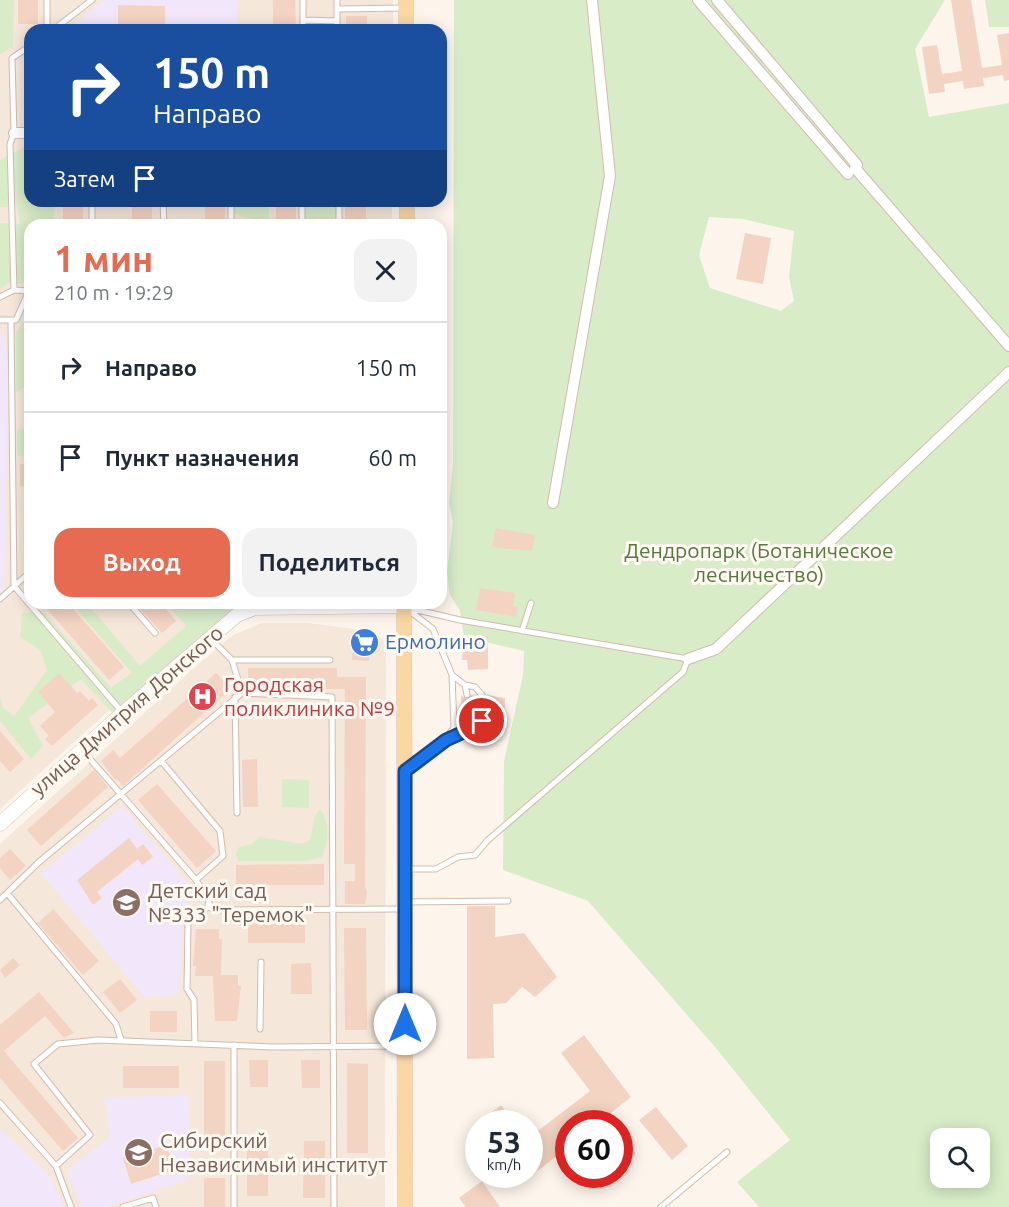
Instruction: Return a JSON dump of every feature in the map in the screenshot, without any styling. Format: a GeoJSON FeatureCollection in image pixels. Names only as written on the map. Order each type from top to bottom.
{"type":"FeatureCollection","features":[{"type":"Feature","properties":{"kind":"main road"},"geometry":{"type":"LineString","coordinates":[[406,4],[406,24]]}},
{"type":"Feature","properties":{"kind":"main road"},"geometry":{"type":"LineString","coordinates":[[404,609],[405,1207]]}},
{"type":"Feature","properties":{"kind":"street"},"geometry":{"type":"LineString","coordinates":[[553,503],[610,176],[592,0]]}},
{"type":"Feature","properties":{"kind":"street"},"geometry":{"type":"LineString","coordinates":[[698,0],[853,169],[1009,346]]}},
{"type":"Feature","properties":{"kind":"street"},"geometry":{"type":"LineString","coordinates":[[717,0],[853,169]]}},
{"type":"Feature","properties":{"kind":"street"},"geometry":{"type":"LineString","coordinates":[[14,133],[24,133]]}},
{"type":"Feature","properties":{"kind":"street"},"geometry":{"type":"LineString","coordinates":[[688,659],[716,649],[1009,372]]}},
{"type":"Feature","properties":{"kind":"street","name":"улица Дмитрия Донского"},"geometry":{"type":"LineString","coordinates":[[0,824],[123,712],[210,637],[237,615],[252,609]]}},
{"type":"Feature","properties":{"kind":"lane"},"geometry":{"type":"LineString","coordinates":[[47,0],[47,24]]}},
{"type":"Feature","properties":{"kind":"lane"},"geometry":{"type":"LineString","coordinates":[[82,7],[83,0]]}},
{"type":"Feature","properties":{"kind":"lane"},"geometry":{"type":"LineString","coordinates":[[61,24],[92,0]]}},
{"type":"Feature","properties":{"kind":"lane"},"geometry":{"type":"LineString","coordinates":[[303,0],[303,24]]}},
{"type":"Feature","properties":{"kind":"lane"},"geometry":{"type":"LineString","coordinates":[[303,20],[337,21],[337,0]]}},
{"type":"Feature","properties":{"kind":"lane"},"geometry":{"type":"LineString","coordinates":[[338,9],[406,4]]}},
{"type":"Feature","properties":{"kind":"lane"},"geometry":{"type":"LineString","coordinates":[[14,290],[10,144],[14,133],[12,58],[24,50]]}},
{"type":"Feature","properties":{"kind":"lane"},"geometry":{"type":"LineString","coordinates":[[0,297],[14,290],[24,291]]}},
{"type":"Feature","properties":{"kind":"lane"},"geometry":{"type":"LineString","coordinates":[[0,320],[16,320],[24,305]]}},
{"type":"Feature","properties":{"kind":"lane"},"geometry":{"type":"LineString","coordinates":[[11,321],[14,586],[24,598]]}},
{"type":"Feature","properties":{"kind":"lane"},"geometry":{"type":"LineString","coordinates":[[0,599],[24,577]]}},
{"type":"Feature","properties":{"kind":"lane"},"geometry":{"type":"LineString","coordinates":[[522,631],[531,603]]}},
{"type":"Feature","properties":{"kind":"lane"},"geometry":{"type":"LineString","coordinates":[[34,609],[123,712]]}},
{"type":"Feature","properties":{"kind":"lane"},"geometry":{"type":"LineString","coordinates":[[134,609],[155,633]]}},
{"type":"Feature","properties":{"kind":"lane"},"geometry":{"type":"LineString","coordinates":[[409,609],[433,629],[452,675],[454,728],[446,740]]}},
{"type":"Feature","properties":{"kind":"lane"},"geometry":{"type":"LineString","coordinates":[[406,869],[436,869],[458,857],[475,855],[488,840],[684,672],[688,659],[547,632],[522,631],[422,609]]}},
{"type":"Feature","properties":{"kind":"lane"},"geometry":{"type":"LineString","coordinates":[[210,637],[232,660],[242,693]]}},
{"type":"Feature","properties":{"kind":"lane"},"geometry":{"type":"LineString","coordinates":[[232,660],[330,660]]}},
{"type":"Feature","properties":{"kind":"lane"},"geometry":{"type":"LineString","coordinates":[[452,675],[465,685],[475,687],[482,695]]}},
{"type":"Feature","properties":{"kind":"lane"},"geometry":{"type":"LineString","coordinates":[[465,685],[467,695]]}},
{"type":"Feature","properties":{"kind":"lane"},"geometry":{"type":"LineString","coordinates":[[0,900],[39,862],[162,762],[235,697],[242,693],[332,697],[334,1207]]}},
{"type":"Feature","properties":{"kind":"lane"},"geometry":{"type":"LineString","coordinates":[[235,697],[237,813]]}},
{"type":"Feature","properties":{"kind":"lane"},"geometry":{"type":"LineString","coordinates":[[463,733],[468,715]]}},
{"type":"Feature","properties":{"kind":"lane"},"geometry":{"type":"LineString","coordinates":[[405,771],[446,740],[479,725],[483,715]]}},
{"type":"Feature","properties":{"kind":"lane"},"geometry":{"type":"LineString","coordinates":[[82,750],[196,880],[209,901],[208,907],[188,922],[187,988],[194,1000],[195,1044]]}},
{"type":"Feature","properties":{"kind":"lane"},"geometry":{"type":"LineString","coordinates":[[162,762],[220,831],[223,856],[196,880]]}},
{"type":"Feature","properties":{"kind":"lane"},"geometry":{"type":"LineString","coordinates":[[7,893],[116,1024],[121,1040]]}},
{"type":"Feature","properties":{"kind":"lane"},"geometry":{"type":"LineString","coordinates":[[208,907],[217,910],[334,910],[508,902]]}},
{"type":"Feature","properties":{"kind":"lane"},"geometry":{"type":"LineString","coordinates":[[260,1029],[261,962]]}},
{"type":"Feature","properties":{"kind":"lane"},"geometry":{"type":"LineString","coordinates":[[56,1166],[90,1135],[34,1064],[58,1044],[121,1040],[234,1045],[405,1046]]}},
{"type":"Feature","properties":{"kind":"lane"},"geometry":{"type":"LineString","coordinates":[[234,1045],[234,1207]]}},
{"type":"Feature","properties":{"kind":"lane"},"geometry":{"type":"LineString","coordinates":[[0,1103],[56,1166],[71,1207]]}},
{"type":"Feature","properties":{"kind":"lane"},"geometry":{"type":"LineString","coordinates":[[661,1207],[727,1152]]}},
{"type":"Feature","properties":{"kind":"lane"},"geometry":{"type":"LineString","coordinates":[[123,1207],[153,1198],[156,1207]]}},
{"type":"Feature","properties":{"kind":"shaded area"},"geometry":{"type":"Polygon","coordinates":[[[0,0],[393,0],[393,24],[24,24],[24,207],[392,207],[392,219],[24,219],[24,609],[221,609],[0,809],[0,0]]]}},
{"type":"Feature","properties":{"kind":"shaded area"},"geometry":{"type":"Polygon","coordinates":[[[105,0],[237,0],[237,24],[74,24],[105,0]]]}},
{"type":"Feature","properties":{"kind":"shaded area"},"geometry":{"type":"Polygon","coordinates":[[[0,334],[6,338],[8,387],[4,589],[0,593],[0,334]]]}},
{"type":"Feature","properties":{"kind":"shaded area"},"geometry":{"type":"Polygon","coordinates":[[[262,623],[308,623],[370,631],[380,637],[386,647],[385,1207],[0,1207],[0,844],[233,635],[262,623]]]}},
{"type":"Feature","properties":{"kind":"shaded area","name":"Детский сад №333 \"Теремок\""},"geometry":{"type":"Polygon","coordinates":[[[122,806],[192,888],[183,919],[179,994],[144,997],[41,873],[122,806]]]}},
{"type":"Feature","properties":{"kind":"shaded area","name":"Сибирский Независимый институт"},"geometry":{"type":"Polygon","coordinates":[[[188,1095],[191,1178],[106,1207],[81,1207],[67,1170],[110,1137],[104,1098],[188,1095]]]}},
{"type":"Feature","properties":{"kind":"shaded area"},"geometry":{"type":"Polygon","coordinates":[[[0,1129],[50,1177],[64,1207],[0,1207],[0,1129]]]}},
{"type":"Feature","properties":{"kind":"green space"},"geometry":{"type":"Polygon","coordinates":[[[0,0],[14,0],[13,47],[0,54],[0,0]]]}},
{"type":"Feature","properties":{"kind":"green space","name":"Дендропарк (Ботаническое лесничество)"},"geometry":{"type":"Polygon","coordinates":[[[454,0],[945,0],[915,49],[929,117],[1009,103],[1009,1207],[759,1207],[737,1182],[790,1140],[715,1047],[588,901],[503,870],[504,761],[523,675],[524,651],[464,637],[460,611],[450,595],[447,572],[453,522],[449,504],[453,463],[454,0]],[[709,217],[699,255],[710,288],[781,311],[794,301],[789,277],[794,231],[743,219],[709,217]]]}},
{"type":"Feature","properties":{"kind":"green space"},"geometry":{"type":"Polygon","coordinates":[[[985,0],[1009,0],[1009,27],[989,27],[985,0]]]}},
{"type":"Feature","properties":{"kind":"green space"},"geometry":{"type":"Polygon","coordinates":[[[24,147],[24,207],[54,207],[54,219],[24,219],[24,284],[8,283],[0,290],[0,223],[20,224],[17,207],[0,207],[0,160],[24,147]]]}},
{"type":"Feature","properties":{"kind":"green space"},"geometry":{"type":"Polygon","coordinates":[[[233,207],[269,207],[269,219],[253,219],[234,214],[233,207]]]}},
{"type":"Feature","properties":{"kind":"green space"},"geometry":{"type":"Polygon","coordinates":[[[303,207],[336,207],[336,219],[302,219],[303,207]]]}},
{"type":"Feature","properties":{"kind":"green space"},"geometry":{"type":"Polygon","coordinates":[[[24,322],[24,388],[16,392],[16,332],[24,322]]]}},
{"type":"Feature","properties":{"kind":"green space"},"geometry":{"type":"Polygon","coordinates":[[[24,428],[24,457],[17,455],[17,430],[24,428]]]}},
{"type":"Feature","properties":{"kind":"green space"},"geometry":{"type":"Polygon","coordinates":[[[76,609],[92,609],[140,666],[186,626],[171,609],[247,609],[114,715],[81,679],[28,718],[43,746],[31,759],[0,721],[0,698],[3,708],[14,716],[47,670],[40,650],[20,637],[22,613],[43,611],[111,688],[132,673],[76,609]]]}},
{"type":"Feature","properties":{"kind":"green space"},"geometry":{"type":"Polygon","coordinates":[[[282,779],[309,780],[309,808],[282,807],[282,779]]]}},
{"type":"Feature","properties":{"kind":"green space"},"geometry":{"type":"Polygon","coordinates":[[[320,809],[327,827],[326,845],[322,857],[305,861],[238,861],[236,853],[239,847],[252,844],[259,837],[302,844],[310,840],[315,816],[320,809]]]}},
{"type":"Feature","properties":{"kind":"building"},"geometry":{"type":"Polygon","coordinates":[[[18,0],[38,0],[38,24],[18,24],[18,0]]]}},
{"type":"Feature","properties":{"kind":"building"},"geometry":{"type":"Polygon","coordinates":[[[273,0],[295,0],[296,24],[273,24],[273,0]]]}},
{"type":"Feature","properties":{"kind":"building"},"geometry":{"type":"Polygon","coordinates":[[[951,0],[971,0],[982,68],[1002,65],[997,35],[1009,33],[1009,80],[1004,81],[1003,75],[983,78],[984,86],[964,89],[963,81],[944,84],[945,92],[929,94],[922,47],[937,45],[942,74],[962,71],[951,0]]]}},
{"type":"Feature","properties":{"kind":"building"},"geometry":{"type":"Polygon","coordinates":[[[118,5],[165,6],[165,24],[118,24],[118,5]]]}},
{"type":"Feature","properties":{"kind":"building"},"geometry":{"type":"Polygon","coordinates":[[[346,16],[367,16],[367,24],[346,24],[346,16]]]}},
{"type":"Feature","properties":{"kind":"building"},"geometry":{"type":"Polygon","coordinates":[[[63,207],[83,207],[83,219],[63,219],[63,207]]]}},
{"type":"Feature","properties":{"kind":"building"},"geometry":{"type":"Polygon","coordinates":[[[132,207],[152,207],[152,219],[132,219],[132,207]]]}},
{"type":"Feature","properties":{"kind":"building"},"geometry":{"type":"Polygon","coordinates":[[[205,207],[225,207],[225,219],[205,219],[205,207]]]}},
{"type":"Feature","properties":{"kind":"building"},"geometry":{"type":"Polygon","coordinates":[[[276,207],[296,207],[296,219],[276,219],[276,207]]]}},
{"type":"Feature","properties":{"kind":"building"},"geometry":{"type":"Polygon","coordinates":[[[345,207],[366,207],[366,219],[345,219],[345,207]]]}},
{"type":"Feature","properties":{"kind":"building"},"geometry":{"type":"Polygon","coordinates":[[[745,233],[771,238],[763,284],[736,279],[745,233]]]}},
{"type":"Feature","properties":{"kind":"building"},"geometry":{"type":"Polygon","coordinates":[[[20,464],[24,464],[24,486],[20,486],[20,464]]]}},
{"type":"Feature","properties":{"kind":"building"},"geometry":{"type":"Polygon","coordinates":[[[496,528],[535,535],[532,551],[492,547],[496,528]]]}},
{"type":"Feature","properties":{"kind":"building"},"geometry":{"type":"Polygon","coordinates":[[[480,588],[515,593],[513,606],[518,607],[516,617],[476,610],[480,588]]]}},
{"type":"Feature","properties":{"kind":"building"},"geometry":{"type":"Polygon","coordinates":[[[47,609],[73,609],[124,667],[109,680],[47,609]]]}},
{"type":"Feature","properties":{"kind":"building"},"geometry":{"type":"Polygon","coordinates":[[[140,609],[166,609],[176,621],[162,633],[140,609]]]}},
{"type":"Feature","properties":{"kind":"building"},"geometry":{"type":"Polygon","coordinates":[[[465,636],[488,636],[488,669],[468,670],[467,660],[462,660],[465,636]]]}},
{"type":"Feature","properties":{"kind":"building"},"geometry":{"type":"Polygon","coordinates":[[[353,638],[370,639],[369,661],[352,660],[353,638]]]}},
{"type":"Feature","properties":{"kind":"building"},"geometry":{"type":"Polygon","coordinates":[[[248,668],[337,668],[337,677],[366,677],[365,886],[367,892],[365,904],[345,904],[345,881],[355,881],[355,864],[344,864],[345,689],[248,688],[248,668]]]}},
{"type":"Feature","properties":{"kind":"building"},"geometry":{"type":"Polygon","coordinates":[[[59,673],[77,693],[80,691],[89,701],[92,698],[98,705],[52,746],[45,739],[49,736],[40,726],[55,712],[38,692],[59,673]]]}},
{"type":"Feature","properties":{"kind":"building"},"geometry":{"type":"Polygon","coordinates":[[[216,673],[230,689],[123,786],[117,779],[115,780],[101,761],[113,750],[120,758],[216,673]]]}},
{"type":"Feature","properties":{"kind":"building"},"geometry":{"type":"Polygon","coordinates":[[[461,695],[467,700],[472,695],[481,700],[487,695],[505,698],[505,708],[494,708],[494,714],[488,714],[483,710],[473,715],[467,710],[462,715],[461,695]]]}},
{"type":"Feature","properties":{"kind":"building"},"geometry":{"type":"Polygon","coordinates":[[[0,731],[24,759],[10,772],[0,761],[0,731]]]}},
{"type":"Feature","properties":{"kind":"building"},"geometry":{"type":"Polygon","coordinates":[[[257,759],[258,807],[243,807],[242,760],[257,759]]]}},
{"type":"Feature","properties":{"kind":"building"},"geometry":{"type":"Polygon","coordinates":[[[94,770],[108,787],[41,846],[27,830],[94,770]]]}},
{"type":"Feature","properties":{"kind":"building"},"geometry":{"type":"Polygon","coordinates":[[[157,784],[216,851],[197,868],[138,800],[157,784]]]}},
{"type":"Feature","properties":{"kind":"building"},"geometry":{"type":"Polygon","coordinates":[[[129,838],[137,849],[143,844],[153,857],[142,865],[138,859],[97,892],[102,898],[93,905],[77,880],[129,838]]]}},
{"type":"Feature","properties":{"kind":"building"},"geometry":{"type":"Polygon","coordinates":[[[10,849],[26,866],[10,880],[0,868],[0,858],[10,849]]]}},
{"type":"Feature","properties":{"kind":"building"},"geometry":{"type":"Polygon","coordinates":[[[324,864],[324,885],[236,885],[236,865],[324,864]]]}},
{"type":"Feature","properties":{"kind":"building"},"geometry":{"type":"Polygon","coordinates":[[[467,906],[495,906],[495,937],[524,933],[557,977],[535,997],[522,987],[506,1003],[493,1004],[494,1058],[467,1059],[467,906]]]}},
{"type":"Feature","properties":{"kind":"building"},"geometry":{"type":"Polygon","coordinates":[[[53,909],[99,961],[83,975],[38,923],[53,909]]]}},
{"type":"Feature","properties":{"kind":"building"},"geometry":{"type":"Polygon","coordinates":[[[248,921],[305,921],[305,943],[248,943],[248,921]]]}},
{"type":"Feature","properties":{"kind":"building"},"geometry":{"type":"Polygon","coordinates":[[[344,928],[366,928],[367,1030],[345,1030],[344,928]]]}},
{"type":"Feature","properties":{"kind":"building"},"geometry":{"type":"Polygon","coordinates":[[[196,929],[219,929],[219,939],[222,939],[221,975],[238,975],[238,986],[241,986],[237,1021],[215,1021],[213,976],[195,976],[196,966],[193,966],[196,929]]]}},
{"type":"Feature","properties":{"kind":"building"},"geometry":{"type":"Polygon","coordinates":[[[13,958],[20,965],[5,978],[0,970],[13,958]]]}},
{"type":"Feature","properties":{"kind":"building"},"geometry":{"type":"Polygon","coordinates":[[[311,963],[312,994],[291,994],[291,964],[311,963]]]}},
{"type":"Feature","properties":{"kind":"building"},"geometry":{"type":"Polygon","coordinates":[[[120,979],[137,1000],[120,1013],[103,992],[120,979]]]}},
{"type":"Feature","properties":{"kind":"building"},"geometry":{"type":"Polygon","coordinates":[[[39,992],[74,1033],[64,1038],[45,1016],[4,1051],[78,1138],[63,1151],[0,1078],[0,1025],[39,992]]]}},
{"type":"Feature","properties":{"kind":"building"},"geometry":{"type":"Polygon","coordinates":[[[150,1011],[177,1011],[177,1032],[150,1032],[150,1011]]]}},
{"type":"Feature","properties":{"kind":"building"},"geometry":{"type":"Polygon","coordinates":[[[584,1035],[631,1097],[615,1110],[565,1110],[590,1091],[561,1053],[584,1035]]]}},
{"type":"Feature","properties":{"kind":"building"},"geometry":{"type":"Polygon","coordinates":[[[249,1060],[268,1060],[268,1087],[250,1087],[249,1060]]]}},
{"type":"Feature","properties":{"kind":"building"},"geometry":{"type":"Polygon","coordinates":[[[301,1060],[320,1060],[320,1088],[302,1088],[301,1060]]]}},
{"type":"Feature","properties":{"kind":"building"},"geometry":{"type":"Polygon","coordinates":[[[204,1061],[225,1061],[225,1150],[204,1150],[204,1061]]]}},
{"type":"Feature","properties":{"kind":"building"},"geometry":{"type":"Polygon","coordinates":[[[347,1063],[368,1064],[368,1153],[347,1153],[347,1063]]]}},
{"type":"Feature","properties":{"kind":"building"},"geometry":{"type":"Polygon","coordinates":[[[123,1066],[179,1066],[179,1088],[123,1088],[123,1066]]]}},
{"type":"Feature","properties":{"kind":"building"},"geometry":{"type":"Polygon","coordinates":[[[501,1105],[505,1110],[495,1110],[501,1105]]]}},
{"type":"Feature","properties":{"kind":"building"},"geometry":{"type":"Polygon","coordinates":[[[656,1107],[688,1146],[672,1160],[639,1120],[656,1107]]]}},
{"type":"Feature","properties":{"kind":"building"},"geometry":{"type":"Polygon","coordinates":[[[555,1118],[555,1157],[543,1167],[543,1127],[555,1118]]]}},
{"type":"Feature","properties":{"kind":"building"},"geometry":{"type":"Polygon","coordinates":[[[247,1139],[268,1139],[268,1196],[247,1196],[247,1139]]]}},
{"type":"Feature","properties":{"kind":"building"},"geometry":{"type":"Polygon","coordinates":[[[304,1141],[325,1141],[325,1198],[303,1198],[304,1141]]]}},
{"type":"Feature","properties":{"kind":"building"},"geometry":{"type":"Polygon","coordinates":[[[167,1145],[174,1170],[131,1184],[123,1158],[134,1155],[135,1158],[155,1153],[154,1149],[167,1145]]]}},
{"type":"Feature","properties":{"kind":"building"},"geometry":{"type":"Polygon","coordinates":[[[204,1178],[225,1178],[225,1207],[204,1207],[204,1178]]]}},
{"type":"Feature","properties":{"kind":"building"},"geometry":{"type":"Polygon","coordinates":[[[473,1188],[487,1188],[500,1207],[466,1207],[459,1198],[473,1188]]]}},
{"type":"Feature","properties":{"kind":"place","name":"Ермолино"},"geometry":{"type":"Point","coordinates":[364,642]}},
{"type":"Feature","properties":{"kind":"place","name":"Городская поликлиника №9"},"geometry":{"type":"Point","coordinates":[203,697]}},
{"type":"Feature","properties":{"kind":"place","name":"Детский сад №333 \"Теремок\""},"geometry":{"type":"Point","coordinates":[127,903]}},
{"type":"Feature","properties":{"kind":"place","name":"Сибирский Независимый институт"},"geometry":{"type":"Point","coordinates":[139,1153]}},
{"type":"Feature","properties":{"kind":"route"},"geometry":{"type":"LineString","coordinates":[[405,1024],[405,771],[446,740],[479,725],[482,721]]}}]}
